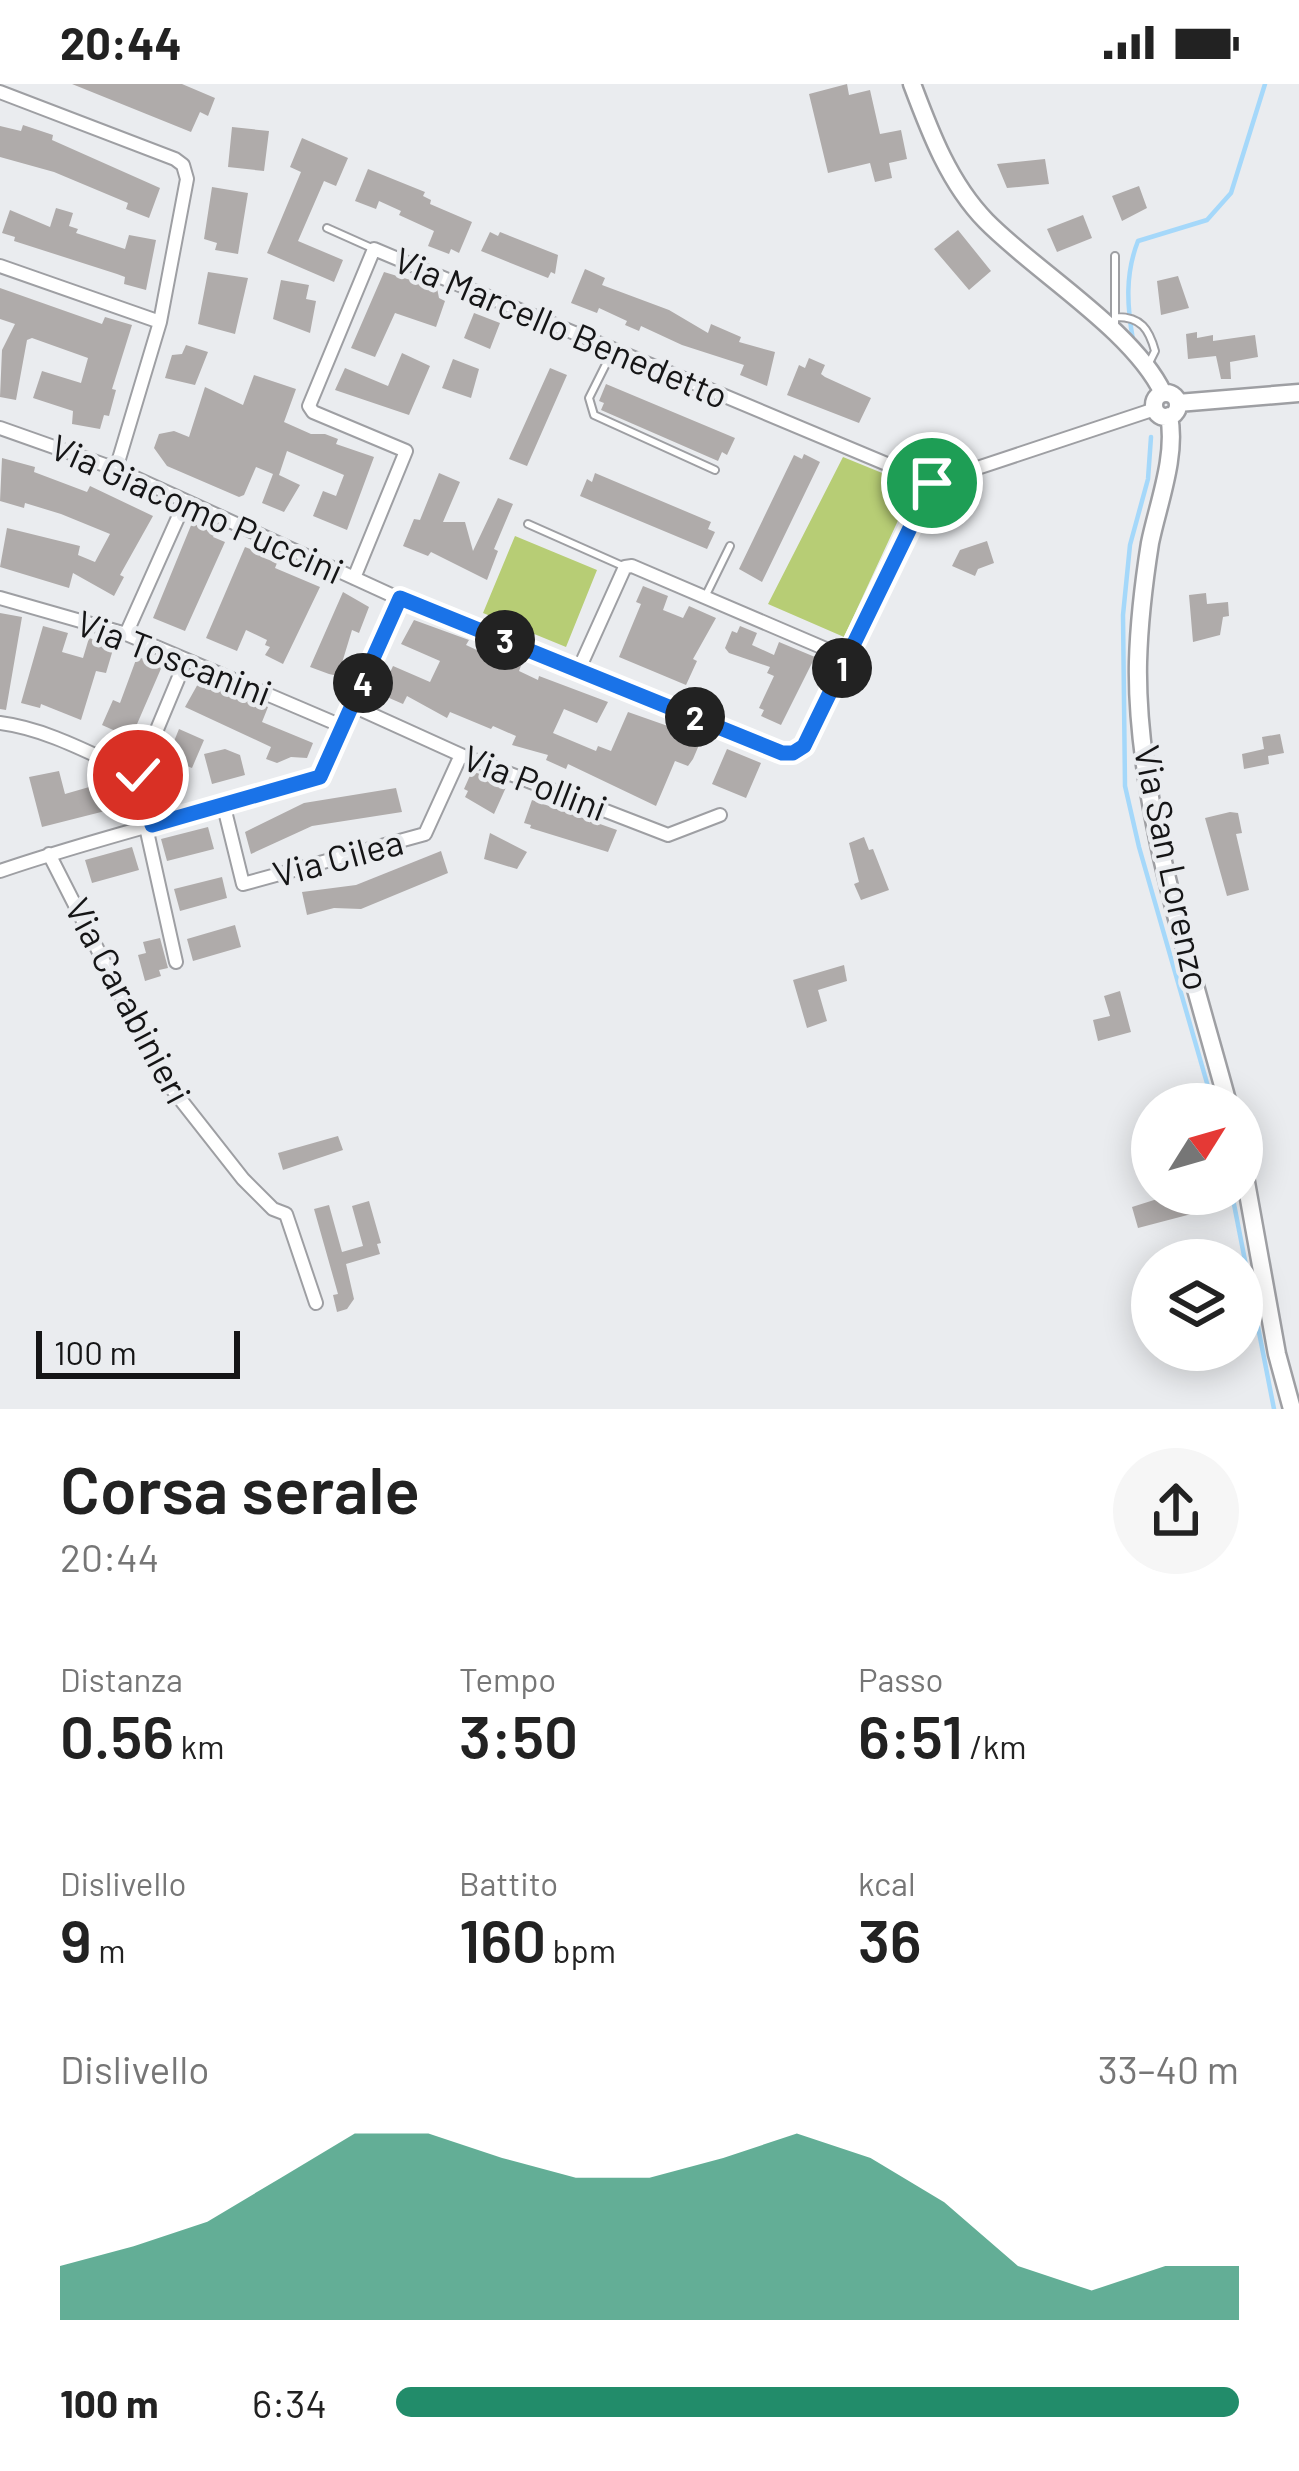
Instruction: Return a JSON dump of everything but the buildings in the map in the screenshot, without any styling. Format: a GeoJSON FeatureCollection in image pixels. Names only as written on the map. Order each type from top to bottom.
{"type":"FeatureCollection","features":[{"type":"Feature","properties":{"kind":"street"},"geometry":{"type":"LineString","coordinates":[[912,84],[931,136],[983,219],[1121,321],[1166,405]]}},
{"type":"Feature","properties":{"kind":"street"},"geometry":{"type":"LineString","coordinates":[[0,92],[84,121],[183,165],[187,179],[160,322],[116,470]]}},
{"type":"Feature","properties":{"kind":"street","name":"Via Marcello Benedetto"},"geometry":{"type":"LineString","coordinates":[[354,578],[406,451],[313,412],[309,406],[374,249],[932,483]]}},
{"type":"Feature","properties":{"kind":"street"},"geometry":{"type":"LineString","coordinates":[[0,266],[160,322]]}},
{"type":"Feature","properties":{"kind":"street"},"geometry":{"type":"LineString","coordinates":[[579,669],[625,567],[632,566],[847,658],[932,483],[1166,405],[1299,393]]}},
{"type":"Feature","properties":{"kind":"street","name":"Via San Lorenzo"},"geometry":{"type":"LineString","coordinates":[[1166,405],[1171,441],[1150,548],[1138,663],[1146,774],[1222,1083]]}},
{"type":"Feature","properties":{"kind":"street","name":"Via Giacomo Puccini"},"geometry":{"type":"LineString","coordinates":[[0,428],[116,470],[400,598],[782,753],[804,746],[847,658]]}},
{"type":"Feature","properties":{"kind":"street"},"geometry":{"type":"LineString","coordinates":[[126,634],[185,502]]}},
{"type":"Feature","properties":{"kind":"street","name":"Via Toscanini"},"geometry":{"type":"LineString","coordinates":[[0,598],[126,634],[344,728]]}},
{"type":"Feature","properties":{"kind":"street"},"geometry":{"type":"LineString","coordinates":[[49,854],[320,777],[400,598]]}},
{"type":"Feature","properties":{"kind":"street"},"geometry":{"type":"LineString","coordinates":[[176,962],[138,775],[186,659]]}},
{"type":"Feature","properties":{"kind":"street","name":"Via Pollini"},"geometry":{"type":"LineString","coordinates":[[352,706],[461,755],[668,835],[720,814]]}},
{"type":"Feature","properties":{"kind":"street"},"geometry":{"type":"LineString","coordinates":[[0,722],[65,743],[138,775]]}},
{"type":"Feature","properties":{"kind":"street","name":"Via Cilea"},"geometry":{"type":"LineString","coordinates":[[224,807],[243,884],[425,835],[461,755]]}},
{"type":"Feature","properties":{"kind":"street","name":"Via Carabinieri"},"geometry":{"type":"LineString","coordinates":[[0,871],[49,854],[162,1076],[243,1179],[273,1209],[286,1214],[316,1303]]}},
{"type":"Feature","properties":{"kind":"street"},"geometry":{"type":"LineString","coordinates":[[1252,1215],[1292,1409]]}},
{"type":"Feature","properties":{"kind":"lane"},"geometry":{"type":"LineString","coordinates":[[327,228],[374,249]]}},
{"type":"Feature","properties":{"kind":"lane"},"geometry":{"type":"LineString","coordinates":[[1115,256],[1121,321],[1149,330],[1155,351],[1147,367]]}},
{"type":"Feature","properties":{"kind":"lane"},"geometry":{"type":"LineString","coordinates":[[613,350],[589,398],[594,416],[715,470]]}},
{"type":"Feature","properties":{"kind":"lane"},"geometry":{"type":"LineString","coordinates":[[528,524],[625,567]]}},
{"type":"Feature","properties":{"kind":"lane"},"geometry":{"type":"LineString","coordinates":[[705,597],[730,547]]}},
{"type":"Feature","properties":{"kind":"green space"},"geometry":{"type":"Polygon","coordinates":[[[843,457],[914,486],[844,637],[768,604],[843,457]]]}},
{"type":"Feature","properties":{"kind":"green space"},"geometry":{"type":"Polygon","coordinates":[[[515,536],[597,570],[566,647],[483,613],[515,536]]]}},
{"type":"Feature","properties":{"kind":"waterway"},"geometry":{"type":"LineString","coordinates":[[1133,340],[1128,290],[1138,241],[1207,220],[1231,193],[1265,84]]}},
{"type":"Feature","properties":{"kind":"waterway"},"geometry":{"type":"LineString","coordinates":[[1151,437],[1148,479],[1130,545],[1123,615],[1125,786],[1207,1083]]}},
{"type":"Feature","properties":{"kind":"waterway"},"geometry":{"type":"LineString","coordinates":[[1236,1215],[1274,1409]]}},
{"type":"Feature","properties":{"kind":"route"},"geometry":{"type":"LineString","coordinates":[[138,775],[152,825],[320,777],[400,598],[782,753],[793,753],[804,746],[932,483]]}}]}
